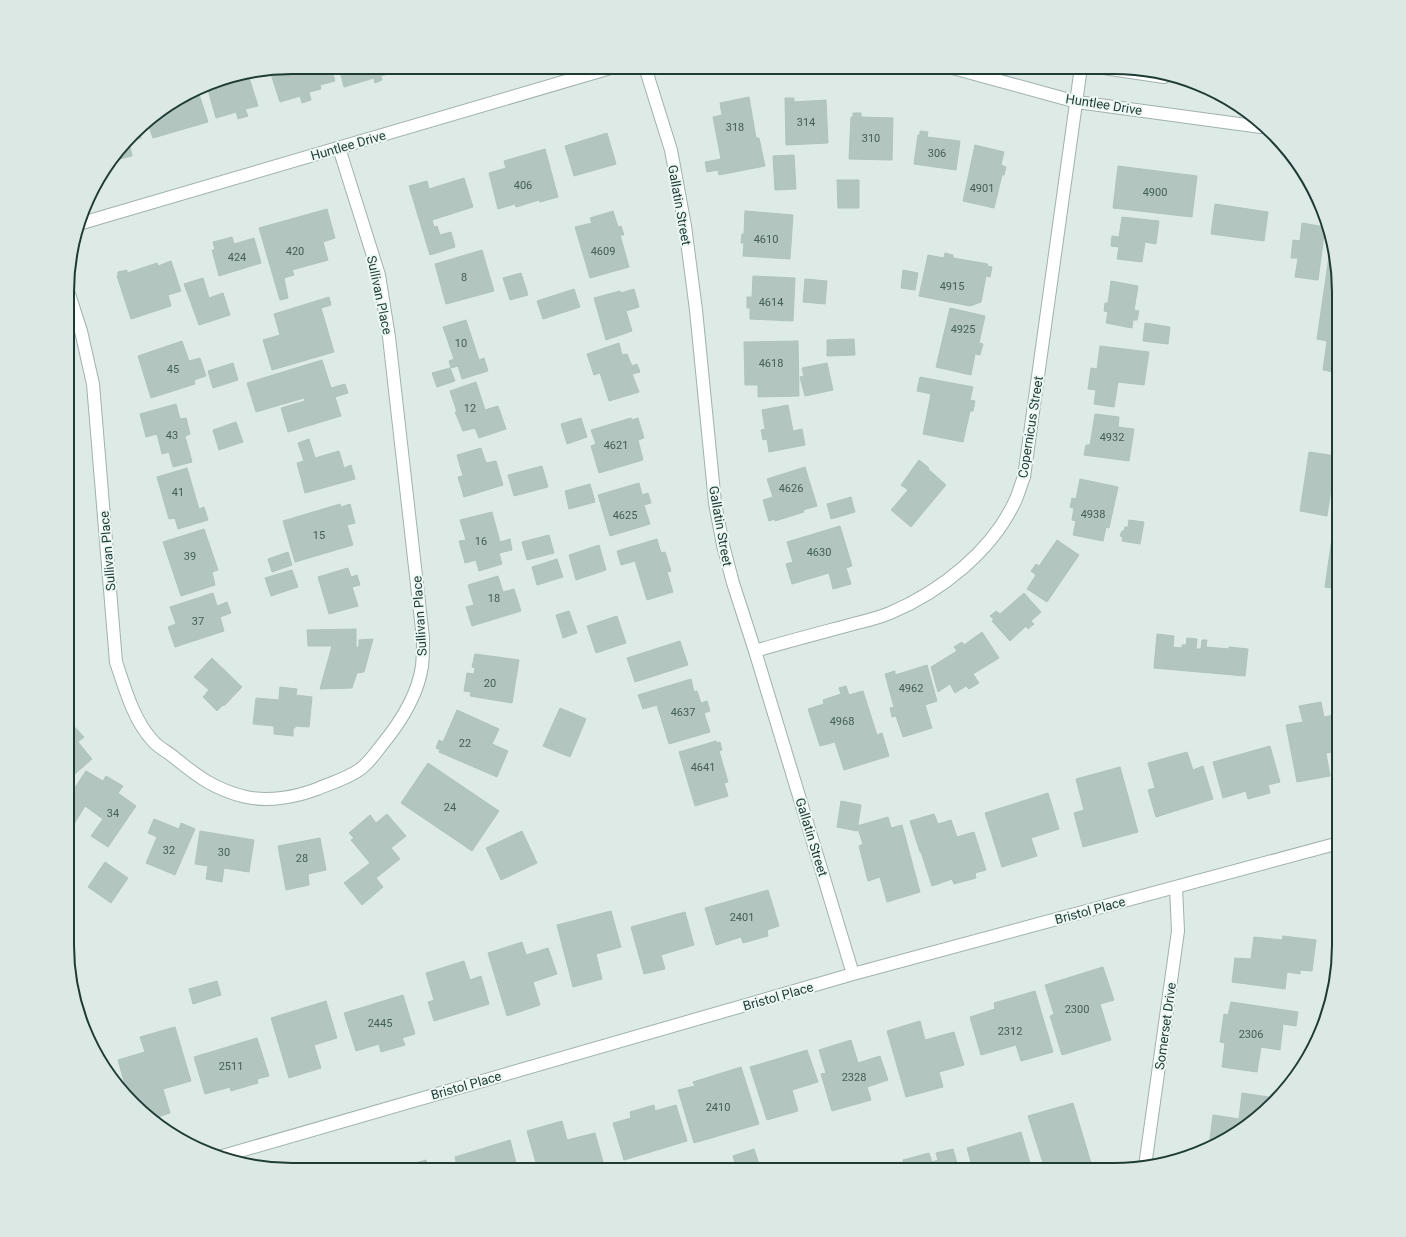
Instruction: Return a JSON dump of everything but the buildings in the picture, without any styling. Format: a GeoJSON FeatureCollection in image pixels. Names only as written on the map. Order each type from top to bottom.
{"type":"FeatureCollection","features":[{"type":"Feature","properties":{"kind":"street","name":"Huntlee Drive"},"geometry":{"type":"LineString","coordinates":[[86,222],[590,74]]}},
{"type":"Feature","properties":{"kind":"street","name":"Gallatin Street"},"geometry":{"type":"LineString","coordinates":[[647,74],[670,150],[685,226],[696,310],[715,503],[723,545],[733,583],[853,974]]}},
{"type":"Feature","properties":{"kind":"street","name":"Huntlee Drive"},"geometry":{"type":"LineString","coordinates":[[975,74],[1077,102],[1256,126]]}},
{"type":"Feature","properties":{"kind":"street","name":"Copernicus Street"},"geometry":{"type":"LineString","coordinates":[[755,651],[888,614],[914,602],[934,590],[967,564],[1004,520],[1015,500],[1024,477],[1080,74]]}},
{"type":"Feature","properties":{"kind":"street","name":"Sullivan Place"},"geometry":{"type":"LineString","coordinates":[[74,308],[82,331],[93,384],[116,662],[130,704],[142,724],[153,741],[199,778],[221,789],[247,797],[272,798],[304,794],[360,770],[390,736],[404,715],[415,690],[422,667],[423,638],[389,337],[379,275],[338,148]]}},
{"type":"Feature","properties":{"kind":"street","name":"Bristol Place"},"geometry":{"type":"LineString","coordinates":[[230,1154],[853,974],[1332,844]]}},
{"type":"Feature","properties":{"kind":"street","name":"Somerset Drive"},"geometry":{"type":"LineString","coordinates":[[1146,1161],[1178,931],[1176,887]]}}]}
